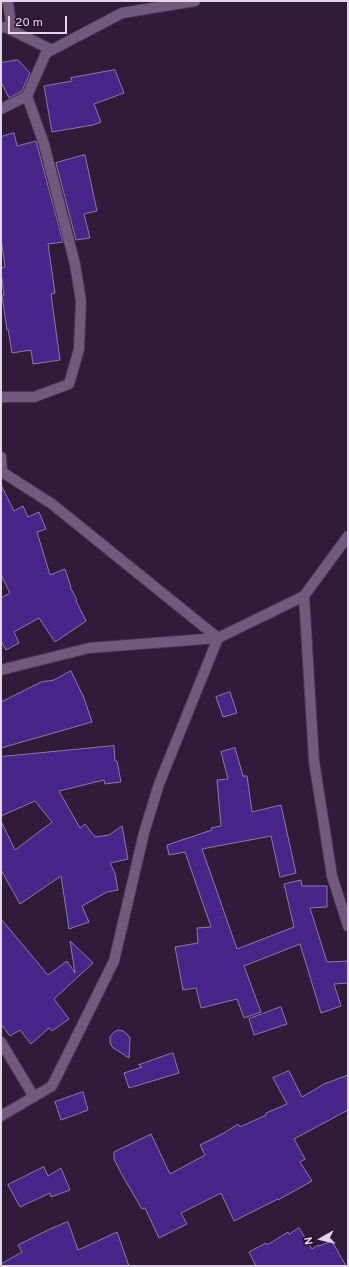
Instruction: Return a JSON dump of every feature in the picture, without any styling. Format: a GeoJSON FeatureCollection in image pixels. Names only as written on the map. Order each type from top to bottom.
{"type":"FeatureCollection","features":[{"type":"Feature","properties":{"kind":"street"},"geometry":{"type":"LineString","coordinates":[[7,1],[12,30]]}},
{"type":"Feature","properties":{"kind":"street"},"geometry":{"type":"LineString","coordinates":[[1,109],[27,96],[46,53],[122,13],[195,1]]}},
{"type":"Feature","properties":{"kind":"street"},"geometry":{"type":"LineString","coordinates":[[1,28],[5,27],[12,30],[52,50]]}},
{"type":"Feature","properties":{"kind":"street"},"geometry":{"type":"LineString","coordinates":[[1,397],[34,396],[69,384],[79,349],[81,301],[74,264],[44,144],[27,96]]}},
{"type":"Feature","properties":{"kind":"street"},"geometry":{"type":"LineString","coordinates":[[1,457],[2,472],[52,504],[218,638]]}},
{"type":"Feature","properties":{"kind":"street"},"geometry":{"type":"LineString","coordinates":[[1,670],[89,648],[218,638],[304,596],[348,536]]}},
{"type":"Feature","properties":{"kind":"street"},"geometry":{"type":"LineString","coordinates":[[304,596],[314,761],[332,876],[348,926]]}},
{"type":"Feature","properties":{"kind":"street"},"geometry":{"type":"LineString","coordinates":[[1,1116],[52,1086],[114,961],[144,833],[159,784],[218,638]]}},
{"type":"Feature","properties":{"kind":"street"},"geometry":{"type":"LineString","coordinates":[[1,1042],[34,1097]]}},
{"type":"Feature","properties":{"kind":"building"},"geometry":{"type":"Polygon","coordinates":[[[18,60],[30,73],[22,91],[9,98],[1,82],[1,63],[18,60]]]}},
{"type":"Feature","properties":{"kind":"building"},"geometry":{"type":"Polygon","coordinates":[[[115,70],[124,93],[94,104],[101,122],[93,125],[52,132],[44,86],[72,81],[71,78],[115,70]]]}},
{"type":"Feature","properties":{"kind":"building"},"geometry":{"type":"Polygon","coordinates":[[[14,133],[17,146],[36,141],[63,242],[48,244],[55,293],[51,294],[60,360],[33,364],[31,350],[12,353],[2,295],[4,295],[1,268],[5,267],[1,238],[1,137],[14,133]]]}},
{"type":"Feature","properties":{"kind":"building"},"geometry":{"type":"Polygon","coordinates":[[[85,155],[97,211],[84,214],[90,238],[76,240],[56,163],[85,155]]]}},
{"type":"Feature","properties":{"kind":"building"},"geometry":{"type":"Polygon","coordinates":[[[1,485],[14,511],[23,506],[28,517],[39,512],[46,529],[37,532],[50,575],[65,569],[70,587],[86,621],[55,642],[39,618],[14,632],[19,643],[6,650],[1,641],[1,598],[10,593],[1,575],[1,485]]]}},
{"type":"Feature","properties":{"kind":"building"},"geometry":{"type":"Polygon","coordinates":[[[71,671],[84,698],[92,722],[1,748],[1,702],[41,682],[54,680],[71,671]]]}},
{"type":"Feature","properties":{"kind":"building"},"geometry":{"type":"Polygon","coordinates":[[[230,692],[237,713],[223,717],[216,697],[230,692]]]}},
{"type":"Feature","properties":{"kind":"building"},"geometry":{"type":"Polygon","coordinates":[[[114,746],[115,761],[117,761],[121,782],[105,784],[104,780],[59,791],[80,828],[85,824],[95,837],[109,835],[122,826],[128,859],[110,863],[115,873],[118,890],[107,892],[82,906],[89,922],[69,929],[61,876],[20,904],[1,870],[1,821],[15,850],[52,822],[35,801],[1,816],[1,757],[114,746]]]}},
{"type":"Feature","properties":{"kind":"building"},"geometry":{"type":"Polygon","coordinates":[[[235,748],[243,776],[247,776],[252,812],[281,805],[296,873],[280,877],[271,836],[202,849],[237,949],[294,927],[284,884],[301,880],[302,886],[327,886],[327,907],[310,908],[327,962],[348,961],[348,983],[334,984],[341,1006],[321,1013],[300,944],[244,966],[261,1012],[244,1018],[237,999],[201,1008],[196,988],[183,990],[175,947],[198,943],[197,928],[211,927],[185,852],[169,855],[167,845],[212,830],[211,828],[221,826],[217,780],[228,779],[221,752],[235,748]]]}},
{"type":"Feature","properties":{"kind":"building"},"geometry":{"type":"Polygon","coordinates":[[[1,919],[48,975],[67,961],[75,973],[70,941],[93,963],[54,999],[69,1019],[52,1031],[49,1028],[31,1044],[20,1030],[10,1036],[1,1024],[1,919]]]}},
{"type":"Feature","properties":{"kind":"building"},"geometry":{"type":"Polygon","coordinates":[[[281,1007],[287,1024],[254,1035],[249,1019],[281,1007]]]}},
{"type":"Feature","properties":{"kind":"building"},"geometry":{"type":"Polygon","coordinates":[[[118,1030],[123,1031],[130,1038],[129,1058],[112,1047],[110,1042],[110,1037],[118,1030]]]}},
{"type":"Feature","properties":{"kind":"building"},"geometry":{"type":"Polygon","coordinates":[[[173,1053],[179,1073],[129,1088],[124,1073],[142,1067],[139,1065],[173,1053]]]}},
{"type":"Feature","properties":{"kind":"building"},"geometry":{"type":"Polygon","coordinates":[[[289,1071],[302,1097],[324,1084],[348,1075],[348,1110],[294,1139],[305,1159],[300,1162],[312,1181],[278,1200],[234,1221],[221,1193],[181,1213],[187,1224],[159,1238],[145,1208],[142,1209],[122,1175],[114,1159],[114,1152],[151,1134],[170,1174],[205,1155],[200,1145],[238,1124],[240,1127],[287,1104],[273,1078],[289,1071]]]}},
{"type":"Feature","properties":{"kind":"building"},"geometry":{"type":"Polygon","coordinates":[[[83,1092],[88,1110],[61,1120],[55,1102],[83,1092]]]}},
{"type":"Feature","properties":{"kind":"building"},"geometry":{"type":"Polygon","coordinates":[[[44,1167],[48,1176],[61,1168],[70,1190],[51,1197],[50,1193],[20,1207],[8,1185],[44,1167]]]}},
{"type":"Feature","properties":{"kind":"building"},"geometry":{"type":"Polygon","coordinates":[[[68,1222],[78,1250],[117,1232],[129,1266],[1,1266],[1,1264],[22,1252],[18,1245],[68,1222]]]}},
{"type":"Feature","properties":{"kind":"building"},"geometry":{"type":"Polygon","coordinates":[[[299,1228],[312,1249],[318,1245],[319,1246],[332,1241],[346,1266],[256,1266],[249,1252],[266,1243],[267,1245],[288,1232],[289,1234],[299,1228]]]}}]}
